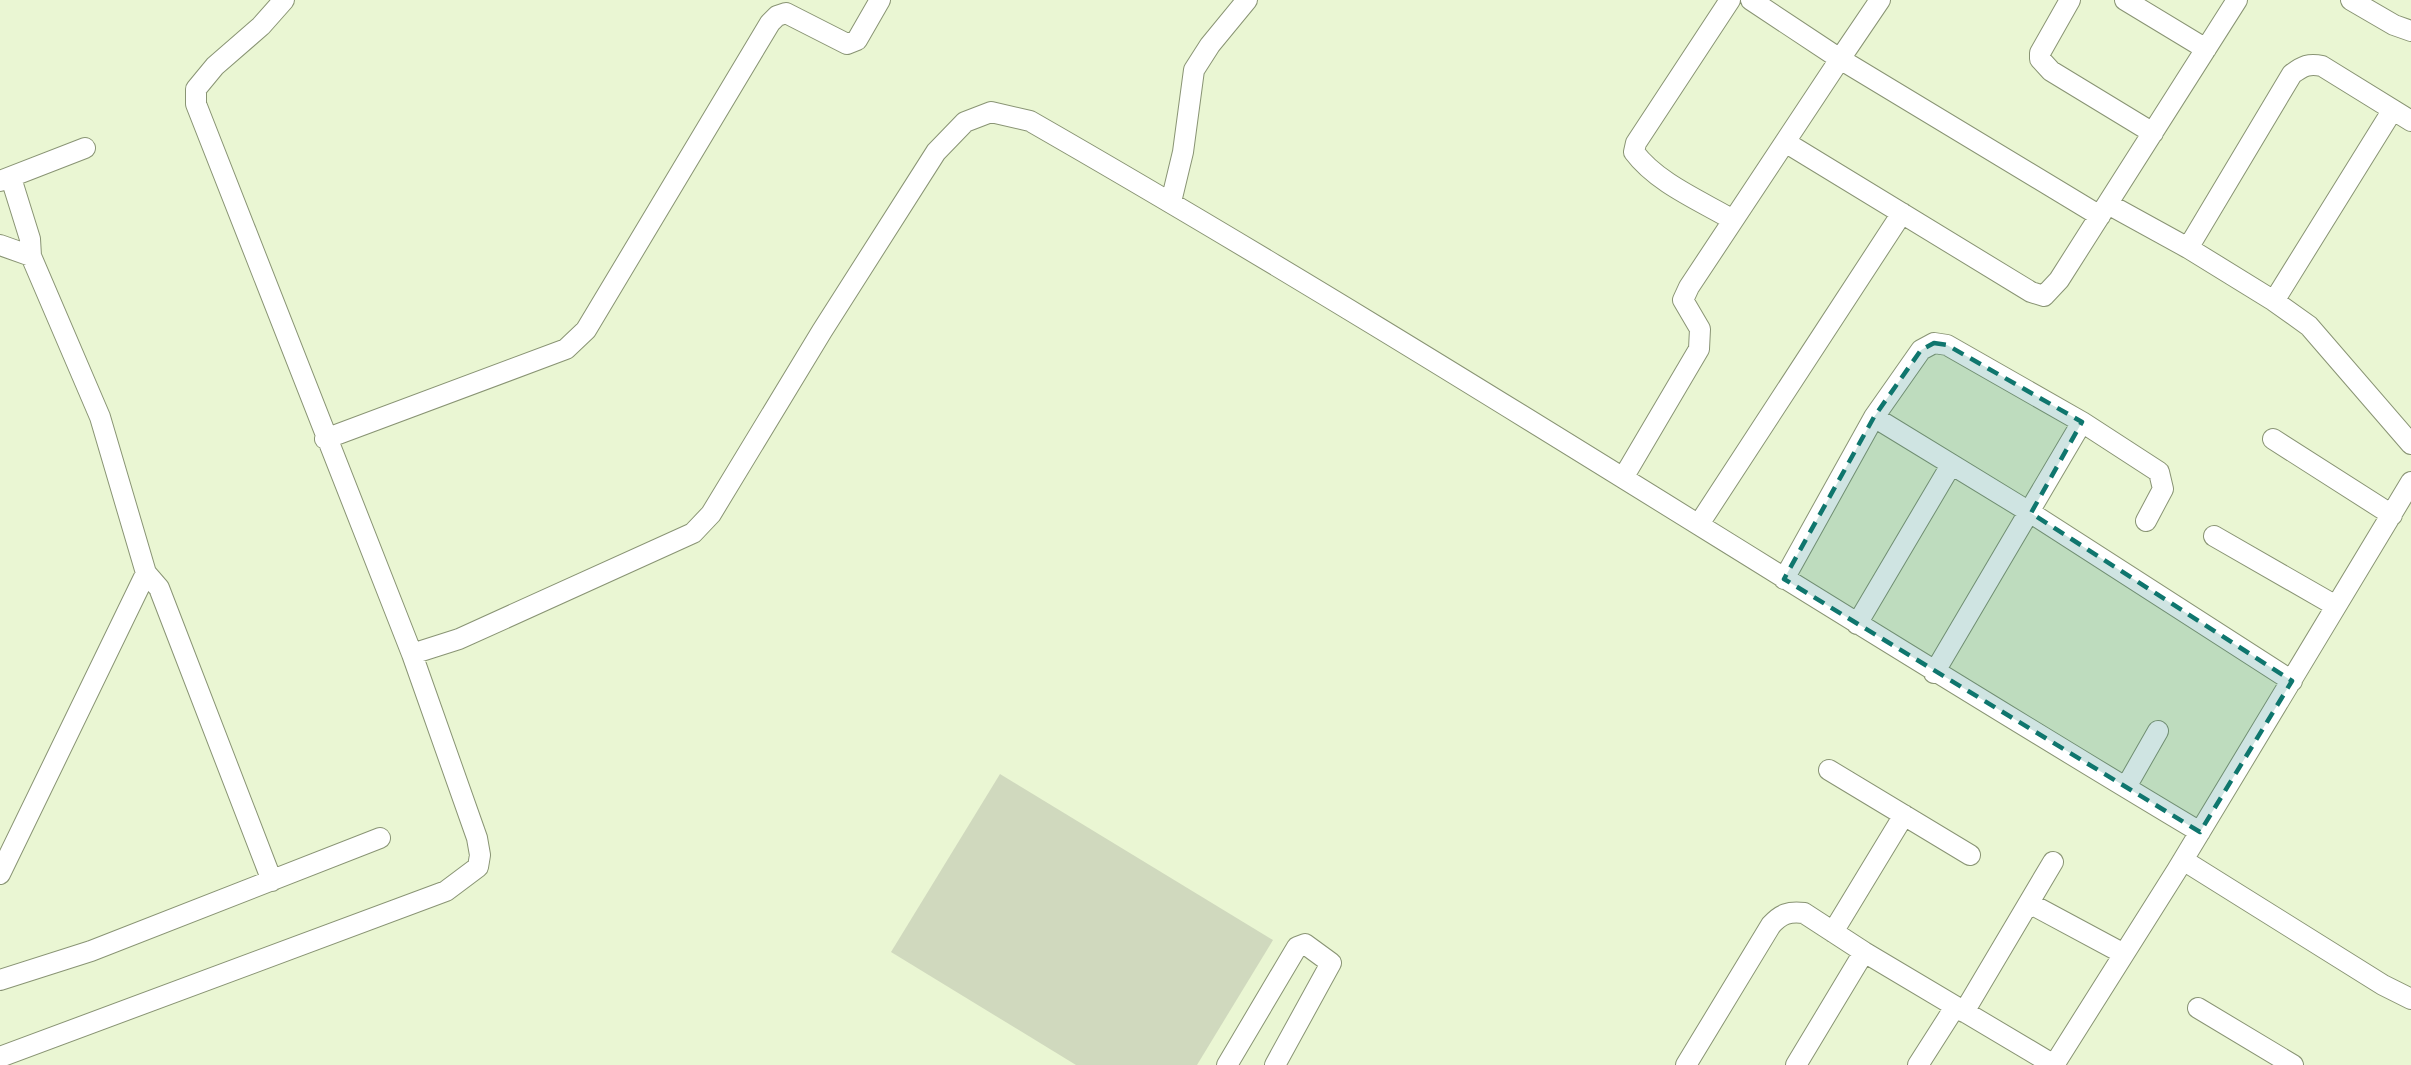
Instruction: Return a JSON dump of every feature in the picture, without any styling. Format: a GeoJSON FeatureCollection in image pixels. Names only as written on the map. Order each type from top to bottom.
{"type":"FeatureCollection","features":[{"type":"Feature","properties":{"kind":"street"},"geometry":{"type":"LineString","coordinates":[[0,1058],[446,891],[477,867],[480,855],[477,838],[412,654],[325,439],[196,104],[196,89],[215,66],[261,26],[284,0]]}},
{"type":"Feature","properties":{"kind":"street"},"geometry":{"type":"LineString","coordinates":[[325,439],[566,349],[576,342],[586,330],[770,23],[777,16],[786,13],[847,44],[857,40],[880,0]]}},
{"type":"Feature","properties":{"kind":"street"},"geometry":{"type":"LineString","coordinates":[[1170,202],[1183,152],[1194,70],[1210,45],[1247,0]]}},
{"type":"Feature","properties":{"kind":"street"},"geometry":{"type":"LineString","coordinates":[[1730,0],[1636,143],[1634,152],[1641,162],[1665,179],[1733,220]]}},
{"type":"Feature","properties":{"kind":"street"},"geometry":{"type":"LineString","coordinates":[[1751,0],[1840,60],[2104,210],[2188,248],[2274,301],[2309,326],[2411,444]]}},
{"type":"Feature","properties":{"kind":"street"},"geometry":{"type":"LineString","coordinates":[[1623,478],[1699,349],[1700,329],[1683,300],[1733,220],[1880,0]]}},
{"type":"Feature","properties":{"kind":"street"},"geometry":{"type":"LineString","coordinates":[[2070,0],[2040,52],[2040,59],[2051,70],[2153,133]]}},
{"type":"Feature","properties":{"kind":"street"},"geometry":{"type":"LineString","coordinates":[[2125,0],[2206,49]]}},
{"type":"Feature","properties":{"kind":"street"},"geometry":{"type":"LineString","coordinates":[[1785,142],[2031,292],[2044,296],[2059,280],[2238,0]]}},
{"type":"Feature","properties":{"kind":"street"},"geometry":{"type":"LineString","coordinates":[[2351,0],[2394,25],[2411,31]]}},
{"type":"Feature","properties":{"kind":"street"},"geometry":{"type":"LineString","coordinates":[[2188,248],[2292,74],[2303,66],[2312,64],[2322,66],[2411,121]]}},
{"type":"Feature","properties":{"kind":"street"},"geometry":{"type":"LineString","coordinates":[[2274,301],[2392,111]]}},
{"type":"Feature","properties":{"kind":"street"},"geometry":{"type":"LineString","coordinates":[[412,654],[459,639],[693,533],[711,514],[900,205],[936,152],[965,122],[991,112],[1030,121],[1325,294],[1934,673],[2200,832]]}},
{"type":"Feature","properties":{"kind":"street"},"geometry":{"type":"LineString","coordinates":[[85,148],[5,179],[30,239],[31,256],[100,417],[146,573],[159,588],[272,881]]}},
{"type":"Feature","properties":{"kind":"street"},"geometry":{"type":"LineString","coordinates":[[1699,525],[1902,213]]}},
{"type":"Feature","properties":{"kind":"street"},"geometry":{"type":"LineString","coordinates":[[0,245],[31,256]]}},
{"type":"Feature","properties":{"kind":"street"},"geometry":{"type":"LineString","coordinates":[[1784,579],[1874,417],[1921,350],[1934,344],[1947,345],[2082,422],[2159,472],[2163,489],[2146,521]]}},
{"type":"Feature","properties":{"kind":"street"},"geometry":{"type":"LineString","coordinates":[[1874,417],[2031,513],[2292,681]]}},
{"type":"Feature","properties":{"kind":"street"},"geometry":{"type":"LineString","coordinates":[[1934,673],[2031,513],[2082,422]]}},
{"type":"Feature","properties":{"kind":"street"},"geometry":{"type":"LineString","coordinates":[[2273,439],[2392,514]]}},
{"type":"Feature","properties":{"kind":"street"},"geometry":{"type":"LineString","coordinates":[[1857,624],[1951,465]]}},
{"type":"Feature","properties":{"kind":"street"},"geometry":{"type":"LineString","coordinates":[[1686,1065],[1771,925],[1780,915],[1792,911],[1804,913],[1959,1010],[2054,1065],[2183,860],[2411,482]]}},
{"type":"Feature","properties":{"kind":"street"},"geometry":{"type":"LineString","coordinates":[[2214,536],[2336,606]]}},
{"type":"Feature","properties":{"kind":"street"},"geometry":{"type":"LineString","coordinates":[[0,874],[146,573]]}},
{"type":"Feature","properties":{"kind":"street"},"geometry":{"type":"LineString","coordinates":[[2126,787],[2158,731]]}},
{"type":"Feature","properties":{"kind":"street"},"geometry":{"type":"LineString","coordinates":[[1829,770],[1970,855]]}},
{"type":"Feature","properties":{"kind":"street"},"geometry":{"type":"LineString","coordinates":[[1833,932],[1904,815]]}},
{"type":"Feature","properties":{"kind":"street"},"geometry":{"type":"LineString","coordinates":[[0,980],[91,951],[380,838]]}},
{"type":"Feature","properties":{"kind":"street"},"geometry":{"type":"LineString","coordinates":[[2183,860],[2383,986],[2411,999]]}},
{"type":"Feature","properties":{"kind":"street"},"geometry":{"type":"LineString","coordinates":[[1918,1065],[1959,1010],[2053,862]]}},
{"type":"Feature","properties":{"kind":"street"},"geometry":{"type":"LineString","coordinates":[[2029,903],[2124,954]]}},
{"type":"Feature","properties":{"kind":"street"},"geometry":{"type":"LineString","coordinates":[[1227,1065],[1297,947],[1305,944],[1331,963],[1275,1065]]}},
{"type":"Feature","properties":{"kind":"street"},"geometry":{"type":"LineString","coordinates":[[1796,1065],[1864,952]]}},
{"type":"Feature","properties":{"kind":"street"},"geometry":{"type":"LineString","coordinates":[[2198,1008],[2293,1065]]}},
{"type":"Feature","properties":{"kind":"highlighted area"},"geometry":{"type":"Polygon","coordinates":[[[1934,343],[1947,345],[2082,422],[2031,513],[2292,681],[2200,832],[1784,579],[1874,417],[1921,350],[1934,343]]]}},
{"type":"Feature","properties":{"kind":"green space"},"geometry":{"type":"Polygon","coordinates":[[[1000,774],[1273,940],[1197,1065],[1076,1065],[891,952],[1000,774]]]}}]}
